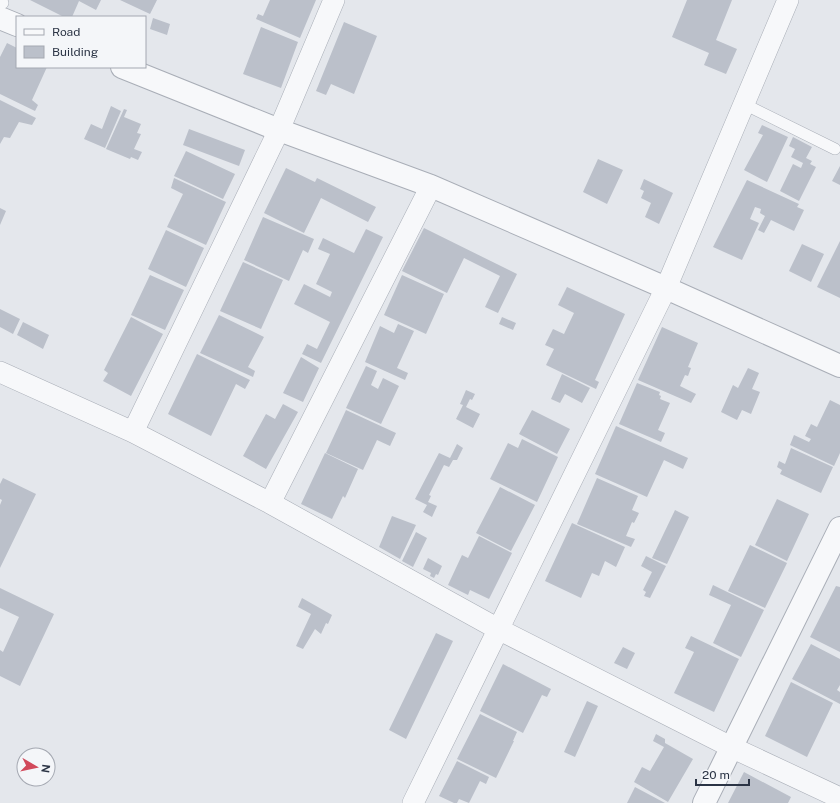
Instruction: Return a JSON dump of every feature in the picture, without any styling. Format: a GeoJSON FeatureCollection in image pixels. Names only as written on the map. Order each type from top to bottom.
{"type":"FeatureCollection","features":[{"type":"Feature","properties":{"kind":"street"},"geometry":{"type":"LineString","coordinates":[[133,432],[279,130],[334,0]]}},
{"type":"Feature","properties":{"kind":"street"},"geometry":{"type":"LineString","coordinates":[[413,803],[666,288],[788,0]]}},
{"type":"Feature","properties":{"kind":"street"},"geometry":{"type":"LineString","coordinates":[[2,6],[16,24]]}},
{"type":"Feature","properties":{"kind":"street"},"geometry":{"type":"LineString","coordinates":[[124,68],[279,130],[431,186],[666,288],[840,366]]}},
{"type":"Feature","properties":{"kind":"street"},"geometry":{"type":"LineString","coordinates":[[270,502],[431,186]]}},
{"type":"Feature","properties":{"kind":"street"},"geometry":{"type":"LineString","coordinates":[[0,372],[133,432],[270,502],[498,629],[731,748],[840,798]]}},
{"type":"Feature","properties":{"kind":"street"},"geometry":{"type":"LineString","coordinates":[[704,803],[840,528]]}},
{"type":"Feature","properties":{"kind":"lane"},"geometry":{"type":"LineString","coordinates":[[744,104],[835,148]]}},
{"type":"Feature","properties":{"kind":"building"},"geometry":{"type":"Polygon","coordinates":[[[30,0],[101,0],[96,10],[79,1],[72,16],[62,16],[30,0]]]}},
{"type":"Feature","properties":{"kind":"building"},"geometry":{"type":"Polygon","coordinates":[[[120,0],[157,0],[150,14],[120,0]]]}},
{"type":"Feature","properties":{"kind":"building"},"geometry":{"type":"Polygon","coordinates":[[[270,0],[316,0],[300,38],[256,19],[258,14],[263,16],[270,0]]]}},
{"type":"Feature","properties":{"kind":"building"},"geometry":{"type":"Polygon","coordinates":[[[687,0],[732,0],[716,40],[737,49],[726,74],[704,65],[709,53],[672,37],[687,0]]]}},
{"type":"Feature","properties":{"kind":"building"},"geometry":{"type":"Polygon","coordinates":[[[153,18],[170,24],[167,35],[150,29],[153,18]]]}},
{"type":"Feature","properties":{"kind":"building"},"geometry":{"type":"Polygon","coordinates":[[[344,22],[377,36],[354,94],[331,84],[326,95],[316,91],[344,22]]]}},
{"type":"Feature","properties":{"kind":"building"},"geometry":{"type":"Polygon","coordinates":[[[261,27],[298,42],[281,88],[243,74],[261,27]]]}},
{"type":"Feature","properties":{"kind":"building"},"geometry":{"type":"Polygon","coordinates":[[[7,43],[16,48],[16,68],[47,68],[32,100],[38,105],[35,111],[0,94],[0,57],[7,43]]]}},
{"type":"Feature","properties":{"kind":"building"},"geometry":{"type":"Polygon","coordinates":[[[0,100],[36,118],[32,125],[19,122],[10,138],[4,137],[0,144],[0,100]]]}},
{"type":"Feature","properties":{"kind":"building"},"geometry":{"type":"Polygon","coordinates":[[[111,106],[121,111],[105,148],[84,139],[91,124],[102,129],[111,106]]]}},
{"type":"Feature","properties":{"kind":"building"},"geometry":{"type":"Polygon","coordinates":[[[124,109],[127,110],[124,117],[141,124],[137,133],[141,134],[134,149],[142,152],[138,160],[131,157],[130,159],[106,149],[124,109]]]}},
{"type":"Feature","properties":{"kind":"building"},"geometry":{"type":"Polygon","coordinates":[[[762,125],[788,137],[767,182],[744,170],[763,135],[758,133],[762,125]]]}},
{"type":"Feature","properties":{"kind":"building"},"geometry":{"type":"Polygon","coordinates":[[[189,129],[245,150],[239,166],[183,145],[189,129]]]}},
{"type":"Feature","properties":{"kind":"building"},"geometry":{"type":"Polygon","coordinates":[[[793,137],[812,147],[806,158],[812,161],[810,164],[816,167],[799,201],[780,191],[793,164],[801,168],[803,163],[791,157],[795,149],[789,146],[793,137]]]}},
{"type":"Feature","properties":{"kind":"building"},"geometry":{"type":"Polygon","coordinates":[[[186,151],[235,174],[223,199],[174,176],[186,151]]]}},
{"type":"Feature","properties":{"kind":"building"},"geometry":{"type":"Polygon","coordinates":[[[598,159],[623,170],[607,204],[583,192],[598,159]]]}},
{"type":"Feature","properties":{"kind":"building"},"geometry":{"type":"Polygon","coordinates":[[[840,166],[840,185],[832,181],[840,166]]]}},
{"type":"Feature","properties":{"kind":"building"},"geometry":{"type":"Polygon","coordinates":[[[286,168],[315,182],[317,178],[376,207],[368,222],[321,198],[304,233],[264,213],[286,168]]]}},
{"type":"Feature","properties":{"kind":"building"},"geometry":{"type":"Polygon","coordinates":[[[174,178],[226,202],[206,245],[167,227],[183,194],[171,188],[174,178]]]}},
{"type":"Feature","properties":{"kind":"building"},"geometry":{"type":"Polygon","coordinates":[[[644,179],[673,193],[659,224],[645,217],[651,203],[641,198],[644,191],[640,189],[644,179]]]}},
{"type":"Feature","properties":{"kind":"building"},"geometry":{"type":"Polygon","coordinates":[[[747,180],[799,204],[797,207],[804,210],[794,231],[771,220],[764,233],[758,230],[765,216],[760,213],[761,209],[755,207],[750,219],[759,223],[742,260],[713,247],[747,180]]]}},
{"type":"Feature","properties":{"kind":"building"},"geometry":{"type":"Polygon","coordinates":[[[0,208],[6,211],[0,225],[0,208]]]}},
{"type":"Feature","properties":{"kind":"building"},"geometry":{"type":"Polygon","coordinates":[[[263,217],[314,239],[308,253],[303,250],[289,281],[244,260],[263,217]]]}},
{"type":"Feature","properties":{"kind":"building"},"geometry":{"type":"Polygon","coordinates":[[[424,228],[517,274],[498,313],[485,307],[500,276],[464,258],[447,293],[402,271],[424,228]]]}},
{"type":"Feature","properties":{"kind":"building"},"geometry":{"type":"Polygon","coordinates":[[[366,229],[383,237],[321,363],[302,354],[307,344],[317,349],[330,322],[294,304],[304,284],[330,297],[332,292],[316,284],[330,254],[318,249],[323,238],[354,253],[366,229]]]}},
{"type":"Feature","properties":{"kind":"building"},"geometry":{"type":"Polygon","coordinates":[[[166,230],[204,248],[186,287],[148,269],[166,230]]]}},
{"type":"Feature","properties":{"kind":"building"},"geometry":{"type":"Polygon","coordinates":[[[840,241],[840,298],[817,287],[840,241]]]}},
{"type":"Feature","properties":{"kind":"building"},"geometry":{"type":"Polygon","coordinates":[[[802,244],[824,254],[811,282],[789,271],[802,244]]]}},
{"type":"Feature","properties":{"kind":"building"},"geometry":{"type":"Polygon","coordinates":[[[243,262],[283,280],[261,329],[220,311],[243,262]]]}},
{"type":"Feature","properties":{"kind":"building"},"geometry":{"type":"Polygon","coordinates":[[[150,275],[184,290],[165,330],[131,315],[150,275]]]}},
{"type":"Feature","properties":{"kind":"building"},"geometry":{"type":"Polygon","coordinates":[[[402,275],[444,294],[426,334],[384,315],[402,275]]]}},
{"type":"Feature","properties":{"kind":"building"},"geometry":{"type":"Polygon","coordinates":[[[567,287],[625,314],[595,380],[599,382],[596,389],[546,365],[554,349],[545,345],[553,329],[564,334],[574,313],[558,305],[567,287]]]}},
{"type":"Feature","properties":{"kind":"building"},"geometry":{"type":"Polygon","coordinates":[[[0,309],[20,319],[13,334],[0,327],[0,309]]]}},
{"type":"Feature","properties":{"kind":"building"},"geometry":{"type":"Polygon","coordinates":[[[219,315],[264,337],[248,367],[255,371],[253,377],[200,353],[219,315]]]}},
{"type":"Feature","properties":{"kind":"building"},"geometry":{"type":"Polygon","coordinates":[[[131,317],[163,334],[131,396],[103,381],[108,373],[104,370],[131,317]]]}},
{"type":"Feature","properties":{"kind":"building"},"geometry":{"type":"Polygon","coordinates":[[[502,317],[516,323],[513,330],[499,324],[502,317]]]}},
{"type":"Feature","properties":{"kind":"building"},"geometry":{"type":"Polygon","coordinates":[[[23,322],[49,335],[43,349],[17,335],[23,322]]]}},
{"type":"Feature","properties":{"kind":"building"},"geometry":{"type":"Polygon","coordinates":[[[398,324],[414,331],[397,368],[408,373],[405,380],[365,362],[380,326],[394,333],[398,324]]]}},
{"type":"Feature","properties":{"kind":"building"},"geometry":{"type":"Polygon","coordinates":[[[662,327],[698,343],[688,367],[691,368],[688,376],[685,375],[680,386],[696,394],[691,403],[638,380],[662,327]]]}},
{"type":"Feature","properties":{"kind":"building"},"geometry":{"type":"Polygon","coordinates":[[[197,354],[250,380],[245,389],[236,384],[211,436],[168,414],[197,354]]]}},
{"type":"Feature","properties":{"kind":"building"},"geometry":{"type":"Polygon","coordinates":[[[301,357],[319,368],[303,402],[283,393],[301,357]]]}},
{"type":"Feature","properties":{"kind":"building"},"geometry":{"type":"Polygon","coordinates":[[[366,366],[377,371],[371,385],[378,389],[383,378],[399,386],[381,424],[346,408],[366,366]]]}},
{"type":"Feature","properties":{"kind":"building"},"geometry":{"type":"Polygon","coordinates":[[[748,368],[759,373],[752,389],[760,392],[751,414],[742,410],[737,420],[721,412],[733,385],[738,388],[748,368]]]}},
{"type":"Feature","properties":{"kind":"building"},"geometry":{"type":"Polygon","coordinates":[[[562,374],[590,388],[582,403],[565,394],[560,403],[551,399],[562,374]]]}},
{"type":"Feature","properties":{"kind":"building"},"geometry":{"type":"Polygon","coordinates":[[[637,383],[660,392],[660,399],[670,403],[658,430],[665,433],[661,442],[619,424],[637,383]]]}},
{"type":"Feature","properties":{"kind":"building"},"geometry":{"type":"Polygon","coordinates":[[[466,390],[475,394],[472,400],[470,399],[466,407],[480,414],[473,428],[456,419],[463,405],[460,404],[466,390]]]}},
{"type":"Feature","properties":{"kind":"building"},"geometry":{"type":"Polygon","coordinates":[[[830,400],[840,405],[840,453],[834,466],[790,445],[794,435],[809,442],[811,439],[805,436],[811,424],[817,427],[830,400]]]}},
{"type":"Feature","properties":{"kind":"building"},"geometry":{"type":"Polygon","coordinates":[[[283,404],[298,412],[266,469],[243,456],[266,414],[275,419],[283,404]]]}},
{"type":"Feature","properties":{"kind":"building"},"geometry":{"type":"Polygon","coordinates":[[[346,410],[396,433],[390,446],[377,440],[363,470],[326,453],[346,410]]]}},
{"type":"Feature","properties":{"kind":"building"},"geometry":{"type":"Polygon","coordinates":[[[532,410],[570,429],[557,454],[519,434],[532,410]]]}},
{"type":"Feature","properties":{"kind":"building"},"geometry":{"type":"Polygon","coordinates":[[[616,426],[688,458],[683,469],[664,460],[647,497],[595,474],[616,426]]]}},
{"type":"Feature","properties":{"kind":"building"},"geometry":{"type":"Polygon","coordinates":[[[522,439],[558,457],[537,502],[490,479],[508,443],[518,448],[522,439]]]}},
{"type":"Feature","properties":{"kind":"building"},"geometry":{"type":"Polygon","coordinates":[[[457,444],[463,448],[457,460],[453,460],[449,467],[444,465],[429,495],[431,496],[428,502],[437,506],[432,517],[423,512],[427,505],[415,499],[439,453],[450,458],[457,444]]]}},
{"type":"Feature","properties":{"kind":"building"},"geometry":{"type":"Polygon","coordinates":[[[791,448],[833,467],[821,493],[780,474],[782,470],[777,467],[779,461],[785,464],[791,448]]]}},
{"type":"Feature","properties":{"kind":"building"},"geometry":{"type":"Polygon","coordinates":[[[325,453],[358,469],[345,498],[343,496],[332,519],[301,504],[325,453]]]}},
{"type":"Feature","properties":{"kind":"building"},"geometry":{"type":"Polygon","coordinates":[[[3,478],[36,494],[0,568],[0,505],[2,500],[0,499],[0,484],[3,478]]]}},
{"type":"Feature","properties":{"kind":"building"},"geometry":{"type":"Polygon","coordinates":[[[597,478],[638,496],[632,510],[639,513],[634,523],[632,522],[626,536],[635,539],[631,547],[577,524],[597,478]]]}},
{"type":"Feature","properties":{"kind":"building"},"geometry":{"type":"Polygon","coordinates":[[[500,487],[535,505],[511,551],[476,533],[500,487]]]}},
{"type":"Feature","properties":{"kind":"building"},"geometry":{"type":"Polygon","coordinates":[[[777,499],[809,514],[787,561],[755,545],[777,499]]]}},
{"type":"Feature","properties":{"kind":"building"},"geometry":{"type":"Polygon","coordinates":[[[675,510],[689,517],[667,564],[652,558],[675,510]]]}},
{"type":"Feature","properties":{"kind":"building"},"geometry":{"type":"Polygon","coordinates":[[[392,516],[416,525],[400,559],[379,547],[392,516]]]}},
{"type":"Feature","properties":{"kind":"building"},"geometry":{"type":"Polygon","coordinates":[[[572,523],[625,547],[616,567],[605,561],[599,576],[592,573],[581,598],[545,581],[572,523]]]}},
{"type":"Feature","properties":{"kind":"building"},"geometry":{"type":"Polygon","coordinates":[[[416,532],[427,538],[413,567],[402,561],[416,532]]]}},
{"type":"Feature","properties":{"kind":"building"},"geometry":{"type":"Polygon","coordinates":[[[479,536],[512,553],[489,599],[470,590],[468,595],[448,585],[462,555],[468,558],[479,536]]]}},
{"type":"Feature","properties":{"kind":"building"},"geometry":{"type":"Polygon","coordinates":[[[750,545],[787,563],[765,608],[728,591],[750,545]]]}},
{"type":"Feature","properties":{"kind":"building"},"geometry":{"type":"Polygon","coordinates":[[[646,556],[666,566],[650,598],[644,596],[646,592],[643,590],[652,572],[641,566],[646,556]]]}},
{"type":"Feature","properties":{"kind":"building"},"geometry":{"type":"Polygon","coordinates":[[[428,558],[442,566],[438,575],[436,574],[434,578],[430,576],[431,573],[423,569],[428,558]]]}},
{"type":"Feature","properties":{"kind":"building"},"geometry":{"type":"Polygon","coordinates":[[[713,585],[764,610],[741,657],[713,643],[731,605],[709,595],[713,585]]]}},
{"type":"Feature","properties":{"kind":"building"},"geometry":{"type":"Polygon","coordinates":[[[836,586],[840,587],[840,652],[810,637],[836,586]]]}},
{"type":"Feature","properties":{"kind":"building"},"geometry":{"type":"Polygon","coordinates":[[[0,588],[54,614],[20,686],[0,676],[0,650],[3,652],[19,617],[0,608],[0,588]]]}},
{"type":"Feature","properties":{"kind":"building"},"geometry":{"type":"Polygon","coordinates":[[[302,598],[332,615],[321,634],[315,629],[303,649],[296,646],[311,614],[298,607],[302,598]]]}},
{"type":"Feature","properties":{"kind":"building"},"geometry":{"type":"Polygon","coordinates":[[[436,633],[453,641],[406,739],[389,730],[436,633]]]}},
{"type":"Feature","properties":{"kind":"building"},"geometry":{"type":"Polygon","coordinates":[[[691,636],[739,659],[714,712],[674,693],[694,652],[685,648],[691,636]]]}},
{"type":"Feature","properties":{"kind":"building"},"geometry":{"type":"Polygon","coordinates":[[[811,644],[840,659],[840,685],[837,690],[840,692],[840,704],[792,679],[811,644]]]}},
{"type":"Feature","properties":{"kind":"building"},"geometry":{"type":"Polygon","coordinates":[[[623,647],[635,653],[627,669],[614,663],[623,647]]]}},
{"type":"Feature","properties":{"kind":"building"},"geometry":{"type":"Polygon","coordinates":[[[503,664],[551,689],[547,697],[542,695],[523,733],[480,711],[503,664]]]}},
{"type":"Feature","properties":{"kind":"building"},"geometry":{"type":"Polygon","coordinates":[[[791,682],[833,703],[807,757],[765,736],[791,682]]]}},
{"type":"Feature","properties":{"kind":"building"},"geometry":{"type":"Polygon","coordinates":[[[587,701],[598,706],[575,757],[564,752],[587,701]]]}},
{"type":"Feature","properties":{"kind":"building"},"geometry":{"type":"Polygon","coordinates":[[[480,714],[517,732],[496,778],[457,759],[480,714]]]}},
{"type":"Feature","properties":{"kind":"building"},"geometry":{"type":"Polygon","coordinates":[[[656,734],[665,739],[665,743],[693,759],[668,802],[634,782],[642,767],[650,771],[664,747],[653,741],[656,734]]]}},
{"type":"Feature","properties":{"kind":"building"},"geometry":{"type":"Polygon","coordinates":[[[457,761],[489,777],[486,784],[480,781],[469,803],[459,799],[457,803],[454,803],[439,796],[457,761]]]}},
{"type":"Feature","properties":{"kind":"building"},"geometry":{"type":"Polygon","coordinates":[[[744,772],[791,797],[788,803],[728,803],[744,772]]]}},
{"type":"Feature","properties":{"kind":"building"},"geometry":{"type":"Polygon","coordinates":[[[635,787],[665,803],[627,803],[635,787]]]}}]}
